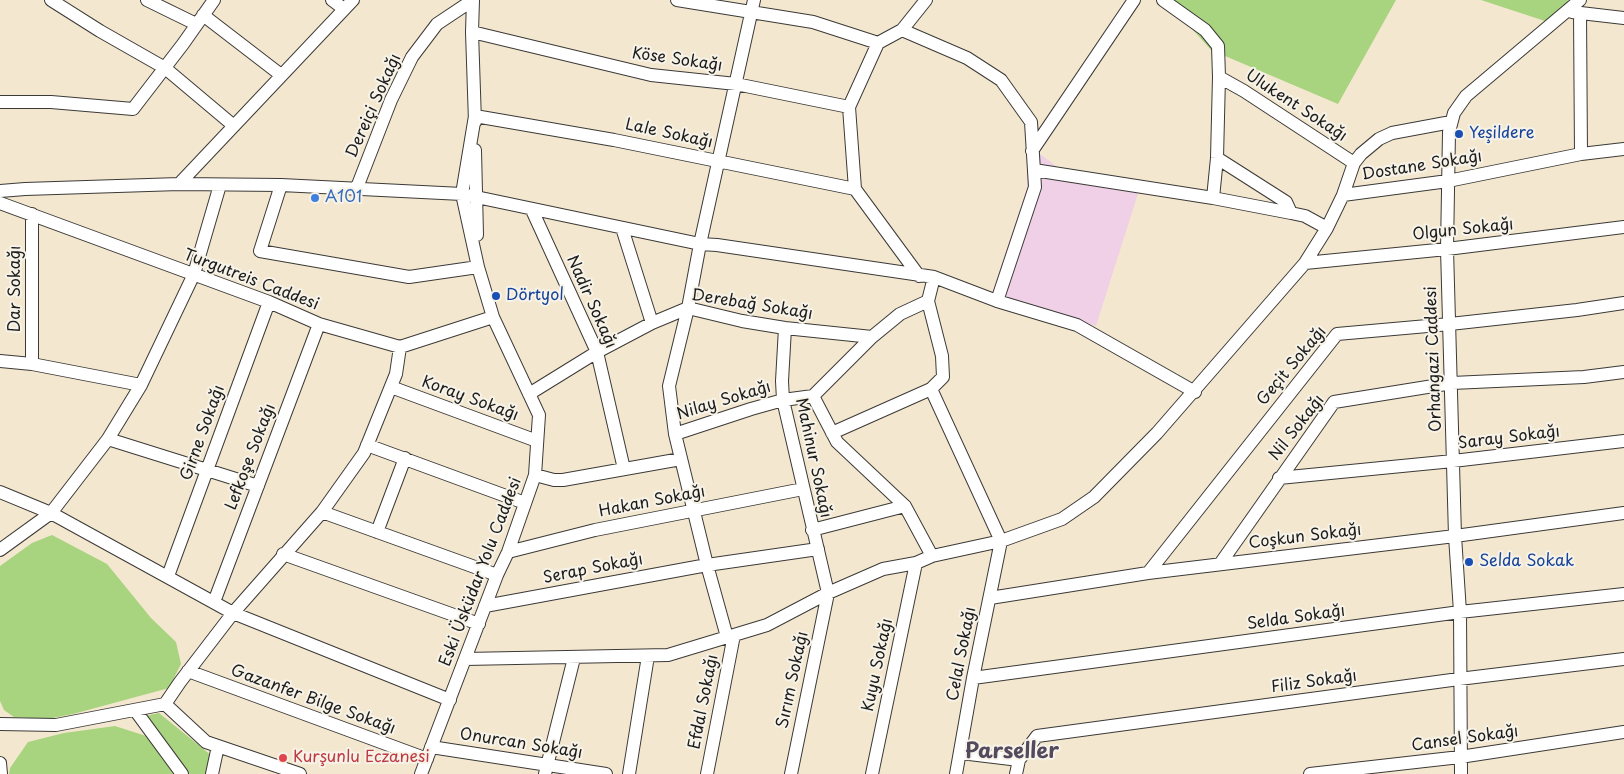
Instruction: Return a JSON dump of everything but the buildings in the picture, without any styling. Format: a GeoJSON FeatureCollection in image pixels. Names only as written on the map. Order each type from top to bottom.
{"type":"FeatureCollection","features":[{"type":"Feature","properties":{"kind":"street"},"geometry":{"type":"LineString","coordinates":[[51,0],[100,31],[165,68],[234,126]]}},
{"type":"Feature","properties":{"kind":"street"},"geometry":{"type":"LineString","coordinates":[[147,0],[200,19],[281,75]]}},
{"type":"Feature","properties":{"kind":"street"},"geometry":{"type":"LineString","coordinates":[[0,102],[51,102],[133,109],[214,0]]}},
{"type":"Feature","properties":{"kind":"street"},"geometry":{"type":"LineString","coordinates":[[179,184],[348,4],[332,0]]}},
{"type":"Feature","properties":{"kind":"street","name":"Eski Üsküdar Yolu Caddesi"},"geometry":{"type":"LineString","coordinates":[[473,0],[472,32],[478,267]]}},
{"type":"Feature","properties":{"kind":"street","name":"Dereiçi Sokağı"},"geometry":{"type":"LineString","coordinates":[[356,190],[391,100],[412,57],[437,24],[473,0]]}},
{"type":"Feature","properties":{"kind":"street"},"geometry":{"type":"LineString","coordinates":[[677,0],[753,6],[813,22],[878,44]]}},
{"type":"Feature","properties":{"kind":"street"},"geometry":{"type":"LineString","coordinates":[[919,276],[855,189],[849,107],[878,44],[902,30],[926,0]]}},
{"type":"Feature","properties":{"kind":"street"},"geometry":{"type":"LineString","coordinates":[[1032,151],[1134,0]]}},
{"type":"Feature","properties":{"kind":"street"},"geometry":{"type":"LineString","coordinates":[[1163,0],[1205,30],[1216,41],[1219,52],[1217,158],[1213,198]]}},
{"type":"Feature","properties":{"kind":"street"},"geometry":{"type":"LineString","coordinates":[[730,636],[693,511],[675,434],[669,386],[688,308],[700,244],[753,6]]}},
{"type":"Feature","properties":{"kind":"street"},"geometry":{"type":"LineString","coordinates":[[1581,154],[1580,6],[1624,18]]}},
{"type":"Feature","properties":{"kind":"street","name":"Orhangazi Caddesi"},"geometry":{"type":"LineString","coordinates":[[1461,774],[1460,612],[1455,536],[1447,249],[1448,138],[1451,122],[1459,105],[1466,96],[1566,11],[1580,6]]}},
{"type":"Feature","properties":{"kind":"street"},"geometry":{"type":"LineString","coordinates":[[902,30],[967,58],[1001,80],[1032,122],[1035,187],[996,301]]}},
{"type":"Feature","properties":{"kind":"street","name":"Köse Sokağı"},"geometry":{"type":"LineString","coordinates":[[472,32],[651,75],[736,84],[849,107]]}},
{"type":"Feature","properties":{"kind":"street","name":"Ulukent Sokağı"},"geometry":{"type":"LineString","coordinates":[[1219,77],[1244,91],[1354,164]]}},
{"type":"Feature","properties":{"kind":"street","name":"Eski Üsküdar Yolu Caddesi"},"geometry":{"type":"LineString","coordinates":[[421,774],[485,606],[508,552],[536,475],[539,415],[493,317],[478,267],[462,194],[475,116]]}},
{"type":"Feature","properties":{"kind":"street","name":"Lale Sokağı"},"geometry":{"type":"LineString","coordinates":[[475,116],[614,140],[855,189]]}},
{"type":"Feature","properties":{"kind":"street"},"geometry":{"type":"LineString","coordinates":[[465,659],[668,655],[768,625],[882,569],[916,563],[932,556],[1001,541],[1062,519],[1094,496],[1157,433],[1195,392],[1305,263],[1327,228],[1354,164],[1370,145],[1392,133],[1451,122]]}},
{"type":"Feature","properties":{"kind":"street","name":"Dostane Sokağı"},"geometry":{"type":"LineString","coordinates":[[1342,195],[1448,181],[1581,154],[1624,149]]}},
{"type":"Feature","properties":{"kind":"street"},"geometry":{"type":"LineString","coordinates":[[1217,158],[1286,202],[1291,212]]}},
{"type":"Feature","properties":{"kind":"street"},"geometry":{"type":"LineString","coordinates":[[1034,170],[1291,212],[1305,216],[1327,228]]}},
{"type":"Feature","properties":{"kind":"street"},"geometry":{"type":"LineString","coordinates":[[0,192],[25,189],[179,184],[281,185],[462,194],[700,244],[934,277],[996,301],[1077,325],[1195,392]]}},
{"type":"Feature","properties":{"kind":"street"},"geometry":{"type":"LineString","coordinates":[[0,550],[52,513],[108,439],[141,385],[194,274],[220,185]]}},
{"type":"Feature","properties":{"kind":"street"},"geometry":{"type":"LineString","coordinates":[[281,185],[260,251],[409,277],[478,267]]}},
{"type":"Feature","properties":{"kind":"street","name":"Turgutreis Caddesi"},"geometry":{"type":"LineString","coordinates":[[0,203],[269,302],[319,324],[400,347]]}},
{"type":"Feature","properties":{"kind":"street","name":"Nadir Sokağı"},"geometry":{"type":"LineString","coordinates":[[532,210],[597,352],[624,469]]}},
{"type":"Feature","properties":{"kind":"street","name":"Dar Sokağı"},"geometry":{"type":"LineString","coordinates":[[32,214],[32,364]]}},
{"type":"Feature","properties":{"kind":"street","name":"Olgun Sokağı"},"geometry":{"type":"LineString","coordinates":[[1305,263],[1447,249],[1624,227]]}},
{"type":"Feature","properties":{"kind":"street"},"geometry":{"type":"LineString","coordinates":[[622,228],[652,323]]}},
{"type":"Feature","properties":{"kind":"street"},"geometry":{"type":"LineString","coordinates":[[832,433],[931,389],[943,377],[942,356],[928,301],[934,277]]}},
{"type":"Feature","properties":{"kind":"street"},"geometry":{"type":"LineString","coordinates":[[928,301],[900,314],[872,337],[813,396],[837,442],[905,506],[932,556]]}},
{"type":"Feature","properties":{"kind":"street","name":"Girne Sokağı"},"geometry":{"type":"LineString","coordinates":[[168,576],[269,302]]}},
{"type":"Feature","properties":{"kind":"street","name":"Geçit Sokağı"},"geometry":{"type":"LineString","coordinates":[[1148,573],[1337,334],[1450,324],[1624,303]]}},
{"type":"Feature","properties":{"kind":"street","name":"Derebağ Sokağı"},"geometry":{"type":"LineString","coordinates":[[529,394],[597,352],[652,323],[688,308],[742,321],[785,328],[872,337]]}},
{"type":"Feature","properties":{"kind":"street"},"geometry":{"type":"LineString","coordinates":[[0,724],[56,725],[165,704],[233,613],[322,512],[364,453],[396,374],[400,347],[493,317]]}},
{"type":"Feature","properties":{"kind":"street","name":"Lefkoşe Sokağı"},"geometry":{"type":"LineString","coordinates":[[214,602],[319,324]]}},
{"type":"Feature","properties":{"kind":"street","name":"Mahinur Sokağı"},"geometry":{"type":"LineString","coordinates":[[785,328],[782,381],[784,400],[828,594]]}},
{"type":"Feature","properties":{"kind":"street"},"geometry":{"type":"LineString","coordinates":[[0,361],[32,364],[141,385]]}},
{"type":"Feature","properties":{"kind":"street","name":"Nil Sokağı"},"geometry":{"type":"LineString","coordinates":[[1220,564],[1334,402],[1452,383],[1584,377],[1624,372]]}},
{"type":"Feature","properties":{"kind":"street","name":"Koray Sokağı"},"geometry":{"type":"LineString","coordinates":[[391,387],[538,441]]}},
{"type":"Feature","properties":{"kind":"street"},"geometry":{"type":"LineString","coordinates":[[931,389],[1001,541]]}},
{"type":"Feature","properties":{"kind":"street","name":"Nilay Sokağı"},"geometry":{"type":"LineString","coordinates":[[675,434],[784,400],[813,396]]}},
{"type":"Feature","properties":{"kind":"street"},"geometry":{"type":"LineString","coordinates":[[108,439],[258,486]]}},
{"type":"Feature","properties":{"kind":"street","name":"Saray Sokağı"},"geometry":{"type":"LineString","coordinates":[[1279,478],[1453,461],[1624,441]]}},
{"type":"Feature","properties":{"kind":"street"},"geometry":{"type":"LineString","coordinates":[[367,445],[525,503]]}},
{"type":"Feature","properties":{"kind":"street"},"geometry":{"type":"LineString","coordinates":[[377,532],[405,458]]}},
{"type":"Feature","properties":{"kind":"street"},"geometry":{"type":"LineString","coordinates":[[536,475],[554,480],[564,480],[681,459]]}},
{"type":"Feature","properties":{"kind":"street","name":"Hakan Sokağı"},"geometry":{"type":"LineString","coordinates":[[508,552],[595,530],[803,489]]}},
{"type":"Feature","properties":{"kind":"street"},"geometry":{"type":"LineString","coordinates":[[0,492],[52,513],[233,613],[450,700]]}},
{"type":"Feature","properties":{"kind":"street"},"geometry":{"type":"LineString","coordinates":[[812,530],[905,506]]}},
{"type":"Feature","properties":{"kind":"street"},"geometry":{"type":"LineString","coordinates":[[322,512],[498,575]]}},
{"type":"Feature","properties":{"kind":"street","name":"Coşkun Sokağı"},"geometry":{"type":"LineString","coordinates":[[990,598],[1148,573],[1455,536],[1624,513]]}},
{"type":"Feature","properties":{"kind":"street","name":"Celal Sokağı"},"geometry":{"type":"LineString","coordinates":[[956,774],[973,678],[1001,541]]}},
{"type":"Feature","properties":{"kind":"street","name":"Serap Sokağı"},"geometry":{"type":"LineString","coordinates":[[485,606],[708,565],[818,549]]}},
{"type":"Feature","properties":{"kind":"street"},"geometry":{"type":"LineString","coordinates":[[283,554],[479,624]]}},
{"type":"Feature","properties":{"kind":"street","name":"Kuyu Sokağı"},"geometry":{"type":"LineString","coordinates":[[872,774],[916,563]]}},
{"type":"Feature","properties":{"kind":"street","name":"Sırım Sokağı"},"geometry":{"type":"LineString","coordinates":[[791,774],[828,594]]}},
{"type":"Feature","properties":{"kind":"street","name":"Selda Sokağı"},"geometry":{"type":"LineString","coordinates":[[973,678],[1460,612],[1624,594]]}},
{"type":"Feature","properties":{"kind":"street","name":"Efdal Sokağı"},"geometry":{"type":"LineString","coordinates":[[707,774],[730,636]]}},
{"type":"Feature","properties":{"kind":"street"},"geometry":{"type":"LineString","coordinates":[[629,774],[648,656]]}},
{"type":"Feature","properties":{"kind":"street"},"geometry":{"type":"LineString","coordinates":[[546,769],[574,658]]}},
{"type":"Feature","properties":{"kind":"street","name":"Filiz Sokağı"},"geometry":{"type":"LineString","coordinates":[[1016,774],[1019,760],[1037,736],[1459,679],[1624,659]]}},
{"type":"Feature","properties":{"kind":"street","name":"Gazanfer Bilge Sokağı"},"geometry":{"type":"LineString","coordinates":[[188,671],[426,759]]}},
{"type":"Feature","properties":{"kind":"street"},"geometry":{"type":"LineString","coordinates":[[165,704],[206,742],[300,774]]}},
{"type":"Feature","properties":{"kind":"street"},"geometry":{"type":"LineString","coordinates":[[135,710],[182,774]]}},
{"type":"Feature","properties":{"kind":"street","name":"Cansel Sokağı"},"geometry":{"type":"LineString","coordinates":[[1310,774],[1460,757],[1624,732]]}},
{"type":"Feature","properties":{"kind":"street"},"geometry":{"type":"LineString","coordinates":[[212,774],[218,746]]}},
{"type":"Feature","properties":{"kind":"street","name":"Onurcan Sokağı"},"geometry":{"type":"LineString","coordinates":[[431,747],[546,769],[606,774]]}},
{"type":"Feature","properties":{"kind":"street"},"geometry":{"type":"LineString","coordinates":[[960,753],[1019,760]]}},
{"type":"Feature","properties":{"kind":"street"},"geometry":{"type":"LineString","coordinates":[[0,763],[1,774]]}},
{"type":"Feature","properties":{"kind":"shaded area"},"geometry":{"type":"Polygon","coordinates":[[[1027,148],[1040,154],[1060,169],[1141,184],[1096,326],[992,293],[1027,188],[1027,148]]]}},
{"type":"Feature","properties":{"kind":"green space"},"geometry":{"type":"Polygon","coordinates":[[[1166,0],[1396,0],[1338,104],[1211,50],[1166,0]]]}},
{"type":"Feature","properties":{"kind":"green space"},"geometry":{"type":"Polygon","coordinates":[[[1481,0],[1567,0],[1571,2],[1548,22],[1481,0]]]}},
{"type":"Feature","properties":{"kind":"green space"},"geometry":{"type":"Polygon","coordinates":[[[52,535],[107,564],[151,618],[176,642],[181,664],[169,688],[73,714],[47,719],[14,717],[4,710],[0,701],[0,566],[32,543],[52,535]]]}},
{"type":"Feature","properties":{"kind":"green space"},"geometry":{"type":"Polygon","coordinates":[[[159,713],[212,756],[207,774],[188,774],[145,716],[159,713]]]}},
{"type":"Feature","properties":{"kind":"green space"},"geometry":{"type":"Polygon","coordinates":[[[115,726],[146,736],[178,774],[9,774],[10,768],[28,742],[64,733],[115,726]]]}},
{"type":"Feature","properties":{"kind":"place","name":"Yeşildere"},"geometry":{"type":"Point","coordinates":[1459,134]}},
{"type":"Feature","properties":{"kind":"place","name":"A101"},"geometry":{"type":"Point","coordinates":[315,198]}},
{"type":"Feature","properties":{"kind":"place","name":"Dörtyol"},"geometry":{"type":"Point","coordinates":[496,296]}},
{"type":"Feature","properties":{"kind":"place","name":"Selda Sokak"},"geometry":{"type":"Point","coordinates":[1469,562]}},
{"type":"Feature","properties":{"kind":"place","name":"Kurşunlu Eczanesi"},"geometry":{"type":"Point","coordinates":[283,758]}},
{"type":"Feature","properties":{"kind":"district","name":"Parseller"},"geometry":{"type":"Point","coordinates":[1012,752]}}]}
